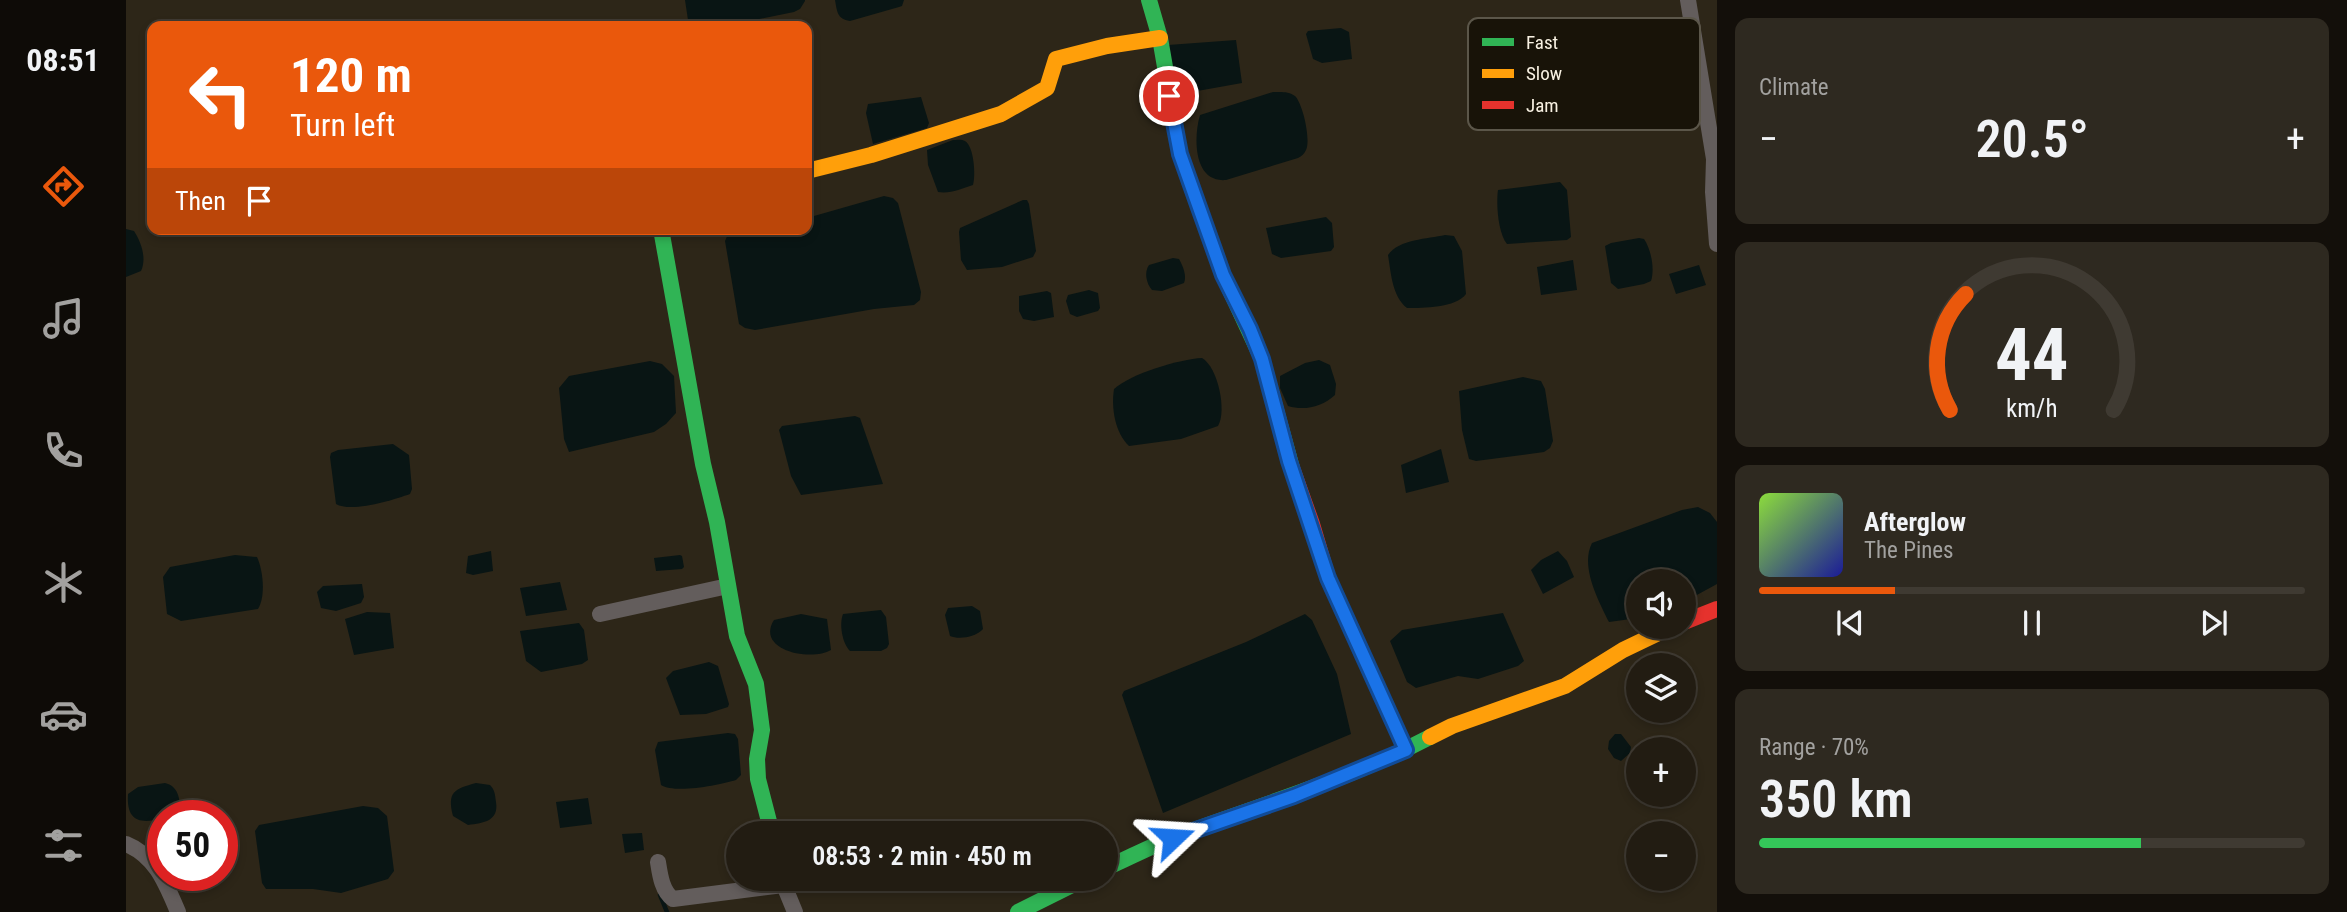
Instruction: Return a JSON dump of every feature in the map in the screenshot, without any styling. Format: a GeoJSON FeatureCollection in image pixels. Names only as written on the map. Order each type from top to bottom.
{"type":"FeatureCollection","features":[{"type":"Feature","properties":{"kind":"street"},"geometry":{"type":"LineString","coordinates":[[1149,0],[1160,38],[1180,154],[1223,275],[1262,359],[1292,472],[1328,578],[1406,750]]}},
{"type":"Feature","properties":{"kind":"street"},"geometry":{"type":"LineString","coordinates":[[1688,0],[1691,18]]}},
{"type":"Feature","properties":{"kind":"street"},"geometry":{"type":"LineString","coordinates":[[812,170],[871,155],[1001,114],[1047,88],[1056,58],[1121,42],[1160,38]]}},
{"type":"Feature","properties":{"kind":"street"},"geometry":{"type":"LineString","coordinates":[[1700,73],[1714,159],[1713,192],[1717,244]]}},
{"type":"Feature","properties":{"kind":"street"},"geometry":{"type":"LineString","coordinates":[[662,235],[737,636],[756,684],[762,730],[757,759],[758,779],[769,821]]}},
{"type":"Feature","properties":{"kind":"street"},"geometry":{"type":"LineString","coordinates":[[600,614],[728,586]]}},
{"type":"Feature","properties":{"kind":"street"},"geometry":{"type":"LineString","coordinates":[[1696,617],[1717,609]]}},
{"type":"Feature","properties":{"kind":"street"},"geometry":{"type":"LineString","coordinates":[[1118,863],[1173,838],[1294,796],[1406,750],[1452,726],[1565,686],[1646,639]]}},
{"type":"Feature","properties":{"kind":"street"},"geometry":{"type":"LineString","coordinates":[[126,844],[140,849],[158,868],[178,912]]}},
{"type":"Feature","properties":{"kind":"street"},"geometry":{"type":"LineString","coordinates":[[658,862],[661,878],[669,897],[673,899],[726,891]]}},
{"type":"Feature","properties":{"kind":"street"},"geometry":{"type":"LineString","coordinates":[[786,891],[795,912]]}},
{"type":"Feature","properties":{"kind":"street"},"geometry":{"type":"LineString","coordinates":[[1018,912],[1060,891]]}},
{"type":"Feature","properties":{"kind":"shaded area"},"geometry":{"type":"Polygon","coordinates":[[[685,0],[805,0],[800,9],[794,12],[750,21],[688,20],[685,0]]]}},
{"type":"Feature","properties":{"kind":"shaded area"},"geometry":{"type":"Polygon","coordinates":[[[835,0],[904,0],[902,6],[850,21],[840,16],[835,0]]]}},
{"type":"Feature","properties":{"kind":"shaded area"},"geometry":{"type":"Polygon","coordinates":[[[1341,28],[1349,32],[1352,59],[1322,63],[1313,59],[1306,34],[1308,31],[1341,28]]]}},
{"type":"Feature","properties":{"kind":"shaded area"},"geometry":{"type":"Polygon","coordinates":[[[1236,40],[1242,83],[1175,95],[1168,45],[1236,40]]]}},
{"type":"Feature","properties":{"kind":"shaded area"},"geometry":{"type":"Polygon","coordinates":[[[1273,92],[1290,93],[1298,100],[1307,131],[1304,154],[1226,180],[1215,179],[1207,174],[1198,158],[1200,115],[1273,92]]]}},
{"type":"Feature","properties":{"kind":"shaded area"},"geometry":{"type":"Polygon","coordinates":[[[921,97],[929,123],[927,128],[873,144],[866,113],[868,104],[921,97]]]}},
{"type":"Feature","properties":{"kind":"shaded area"},"geometry":{"type":"Polygon","coordinates":[[[953,140],[965,141],[968,144],[974,168],[973,185],[951,192],[938,192],[928,165],[927,150],[953,140]]]}},
{"type":"Feature","properties":{"kind":"shaded area"},"geometry":{"type":"Polygon","coordinates":[[[1560,182],[1567,190],[1571,237],[1567,240],[1507,244],[1498,218],[1498,190],[1560,182]]]}},
{"type":"Feature","properties":{"kind":"shaded area"},"geometry":{"type":"Polygon","coordinates":[[[884,196],[893,198],[898,203],[921,292],[920,300],[914,305],[874,309],[755,330],[739,324],[725,241],[728,235],[812,235],[812,217],[884,196]]]}},
{"type":"Feature","properties":{"kind":"shaded area"},"geometry":{"type":"Polygon","coordinates":[[[1027,200],[1029,204],[1036,251],[1033,257],[1002,267],[967,270],[961,260],[960,228],[1027,200]]]}},
{"type":"Feature","properties":{"kind":"shaded area"},"geometry":{"type":"Polygon","coordinates":[[[1326,217],[1332,223],[1334,247],[1331,251],[1281,258],[1272,254],[1266,228],[1326,217]]]}},
{"type":"Feature","properties":{"kind":"shaded area"},"geometry":{"type":"Polygon","coordinates":[[[126,229],[137,235],[143,261],[141,271],[126,277],[126,229]]]}},
{"type":"Feature","properties":{"kind":"shaded area"},"geometry":{"type":"Polygon","coordinates":[[[1445,235],[1454,236],[1462,251],[1466,294],[1447,305],[1407,308],[1395,291],[1388,255],[1406,243],[1445,235]]]}},
{"type":"Feature","properties":{"kind":"shaded area"},"geometry":{"type":"Polygon","coordinates":[[[1644,239],[1650,254],[1653,271],[1651,281],[1618,289],[1611,283],[1605,246],[1644,239]]]}},
{"type":"Feature","properties":{"kind":"shaded area"},"geometry":{"type":"Polygon","coordinates":[[[1173,258],[1179,259],[1182,265],[1184,283],[1162,291],[1152,290],[1146,278],[1149,265],[1173,258]]]}},
{"type":"Feature","properties":{"kind":"shaded area"},"geometry":{"type":"Polygon","coordinates":[[[1573,260],[1577,290],[1541,295],[1537,267],[1573,260]]]}},
{"type":"Feature","properties":{"kind":"shaded area"},"geometry":{"type":"Polygon","coordinates":[[[1699,265],[1706,285],[1676,294],[1669,274],[1699,265]]]}},
{"type":"Feature","properties":{"kind":"shaded area"},"geometry":{"type":"Polygon","coordinates":[[[1089,290],[1098,293],[1098,311],[1077,317],[1070,314],[1066,301],[1068,295],[1089,290]]]}},
{"type":"Feature","properties":{"kind":"shaded area"},"geometry":{"type":"Polygon","coordinates":[[[1047,291],[1051,293],[1054,317],[1034,321],[1023,319],[1019,311],[1019,296],[1047,291]]]}},
{"type":"Feature","properties":{"kind":"shaded area"},"geometry":{"type":"Polygon","coordinates":[[[1202,358],[1213,370],[1219,390],[1222,410],[1218,426],[1181,439],[1129,446],[1120,434],[1115,420],[1114,389],[1131,378],[1156,368],[1202,358]]]}},
{"type":"Feature","properties":{"kind":"shaded area"},"geometry":{"type":"Polygon","coordinates":[[[1319,360],[1330,365],[1336,384],[1335,395],[1313,407],[1288,406],[1280,388],[1280,376],[1305,363],[1319,360]]]}},
{"type":"Feature","properties":{"kind":"shaded area"},"geometry":{"type":"Polygon","coordinates":[[[650,361],[662,364],[674,376],[676,413],[654,432],[569,452],[564,439],[559,388],[569,376],[650,361]]]}},
{"type":"Feature","properties":{"kind":"shaded area"},"geometry":{"type":"Polygon","coordinates":[[[1523,377],[1541,381],[1545,389],[1553,441],[1550,448],[1544,452],[1476,461],[1469,459],[1462,430],[1459,391],[1523,377]]]}},
{"type":"Feature","properties":{"kind":"shaded area"},"geometry":{"type":"Polygon","coordinates":[[[855,416],[860,418],[883,484],[801,495],[791,476],[779,430],[782,426],[855,416]]]}},
{"type":"Feature","properties":{"kind":"shaded area"},"geometry":{"type":"Polygon","coordinates":[[[393,444],[409,455],[412,489],[410,494],[362,506],[336,504],[331,453],[393,444]]]}},
{"type":"Feature","properties":{"kind":"shaded area"},"geometry":{"type":"Polygon","coordinates":[[[1441,449],[1449,482],[1406,493],[1401,465],[1441,449]]]}},
{"type":"Feature","properties":{"kind":"shaded area"},"geometry":{"type":"Polygon","coordinates":[[[1698,507],[1710,513],[1717,522],[1717,584],[1696,595],[1696,569],[1626,569],[1626,620],[1609,622],[1589,572],[1592,543],[1682,510],[1698,507]]]}},
{"type":"Feature","properties":{"kind":"shaded area"},"geometry":{"type":"Polygon","coordinates":[[[491,551],[493,571],[473,575],[466,573],[468,556],[491,551]]]}},
{"type":"Feature","properties":{"kind":"shaded area"},"geometry":{"type":"Polygon","coordinates":[[[1558,551],[1567,561],[1574,577],[1543,594],[1531,570],[1541,560],[1558,551]]]}},
{"type":"Feature","properties":{"kind":"shaded area"},"geometry":{"type":"Polygon","coordinates":[[[235,555],[257,557],[263,583],[258,609],[181,621],[167,614],[163,577],[170,567],[235,555]]]}},
{"type":"Feature","properties":{"kind":"shaded area"},"geometry":{"type":"Polygon","coordinates":[[[680,555],[684,567],[682,569],[656,571],[654,558],[680,555]]]}},
{"type":"Feature","properties":{"kind":"shaded area"},"geometry":{"type":"Polygon","coordinates":[[[560,582],[567,610],[526,616],[520,588],[560,582]]]}},
{"type":"Feature","properties":{"kind":"shaded area"},"geometry":{"type":"Polygon","coordinates":[[[362,584],[364,597],[361,603],[336,611],[321,608],[317,592],[323,586],[362,584]]]}},
{"type":"Feature","properties":{"kind":"shaded area"},"geometry":{"type":"Polygon","coordinates":[[[972,606],[980,611],[983,629],[967,637],[950,636],[945,615],[948,608],[972,606]]]}},
{"type":"Feature","properties":{"kind":"shaded area"},"geometry":{"type":"Polygon","coordinates":[[[881,610],[886,617],[889,644],[887,648],[881,651],[850,651],[842,633],[843,614],[881,610]]]}},
{"type":"Feature","properties":{"kind":"shaded area"},"geometry":{"type":"Polygon","coordinates":[[[367,612],[390,613],[394,648],[354,655],[345,619],[367,612]]]}},
{"type":"Feature","properties":{"kind":"shaded area"},"geometry":{"type":"Polygon","coordinates":[[[1503,613],[1524,661],[1518,666],[1478,679],[1458,676],[1416,688],[1407,682],[1390,641],[1402,630],[1503,613]]]}},
{"type":"Feature","properties":{"kind":"shaded area"},"geometry":{"type":"Polygon","coordinates":[[[801,614],[827,619],[831,650],[811,655],[799,654],[778,646],[772,639],[770,630],[774,620],[801,614]]]}},
{"type":"Feature","properties":{"kind":"shaded area"},"geometry":{"type":"Polygon","coordinates":[[[1305,614],[1312,620],[1337,674],[1351,734],[1163,813],[1122,695],[1124,691],[1246,642],[1305,614]]]}},
{"type":"Feature","properties":{"kind":"shaded area"},"geometry":{"type":"Polygon","coordinates":[[[579,623],[584,630],[588,660],[582,664],[541,672],[526,661],[520,631],[579,623]]]}},
{"type":"Feature","properties":{"kind":"shaded area"},"geometry":{"type":"Polygon","coordinates":[[[709,662],[718,666],[728,707],[706,714],[680,715],[666,678],[673,671],[709,662]]]}},
{"type":"Feature","properties":{"kind":"shaded area"},"geometry":{"type":"Polygon","coordinates":[[[735,734],[738,739],[741,775],[736,780],[687,789],[661,785],[655,750],[658,742],[735,734]]]}},
{"type":"Feature","properties":{"kind":"shaded area"},"geometry":{"type":"Polygon","coordinates":[[[1615,734],[1621,734],[1626,740],[1626,757],[1621,761],[1614,758],[1608,749],[1609,741],[1615,734]]]}},
{"type":"Feature","properties":{"kind":"shaded area"},"geometry":{"type":"Polygon","coordinates":[[[165,783],[173,787],[179,800],[147,800],[147,821],[142,821],[133,816],[128,804],[128,794],[138,787],[165,783]]]}},
{"type":"Feature","properties":{"kind":"shaded area"},"geometry":{"type":"Polygon","coordinates":[[[476,783],[492,787],[496,808],[489,820],[468,825],[453,816],[451,802],[457,790],[476,783]]]}},
{"type":"Feature","properties":{"kind":"shaded area"},"geometry":{"type":"Polygon","coordinates":[[[588,798],[592,824],[560,828],[556,802],[588,798]]]}},
{"type":"Feature","properties":{"kind":"shaded area"},"geometry":{"type":"Polygon","coordinates":[[[363,806],[378,808],[387,816],[394,871],[388,879],[341,893],[313,889],[266,889],[262,883],[255,831],[259,825],[363,806]]]}},
{"type":"Feature","properties":{"kind":"shaded area"},"geometry":{"type":"Polygon","coordinates":[[[642,833],[644,850],[625,853],[622,834],[642,833]]]}},
{"type":"Feature","properties":{"kind":"waterway"},"geometry":{"type":"LineString","coordinates":[[660,895],[667,912]]}},
{"type":"Feature","properties":{"kind":"traffic: fast"},"geometry":{"type":"LineString","coordinates":[[1149,0],[1160,38],[1180,154],[1223,275],[1262,359],[1292,468]]}},
{"type":"Feature","properties":{"kind":"traffic: fast"},"geometry":{"type":"LineString","coordinates":[[662,235],[737,636],[756,684],[762,730],[757,759],[758,779],[769,821]]}},
{"type":"Feature","properties":{"kind":"traffic: fast"},"geometry":{"type":"LineString","coordinates":[[1118,862],[1175,837],[1368,766],[1430,737]]}},
{"type":"Feature","properties":{"kind":"traffic: fast"},"geometry":{"type":"LineString","coordinates":[[1018,912],[1060,891]]}},
{"type":"Feature","properties":{"kind":"traffic: slow"},"geometry":{"type":"LineString","coordinates":[[812,170],[871,155],[1001,114],[1047,88],[1056,59],[1107,46],[1160,38]]}},
{"type":"Feature","properties":{"kind":"traffic: slow"},"geometry":{"type":"LineString","coordinates":[[1430,737],[1452,726],[1565,686],[1646,639]]}},
{"type":"Feature","properties":{"kind":"traffic: jam"},"geometry":{"type":"LineString","coordinates":[[1292,468],[1328,578],[1406,750]]}},
{"type":"Feature","properties":{"kind":"traffic: jam"},"geometry":{"type":"LineString","coordinates":[[1696,617],[1717,609]]}},
{"type":"Feature","properties":{"kind":"route"},"geometry":{"type":"LineString","coordinates":[[1169,96],[1180,154],[1223,275],[1262,359],[1289,461],[1328,578],[1406,750],[1294,796],[1173,838]]}}]}
